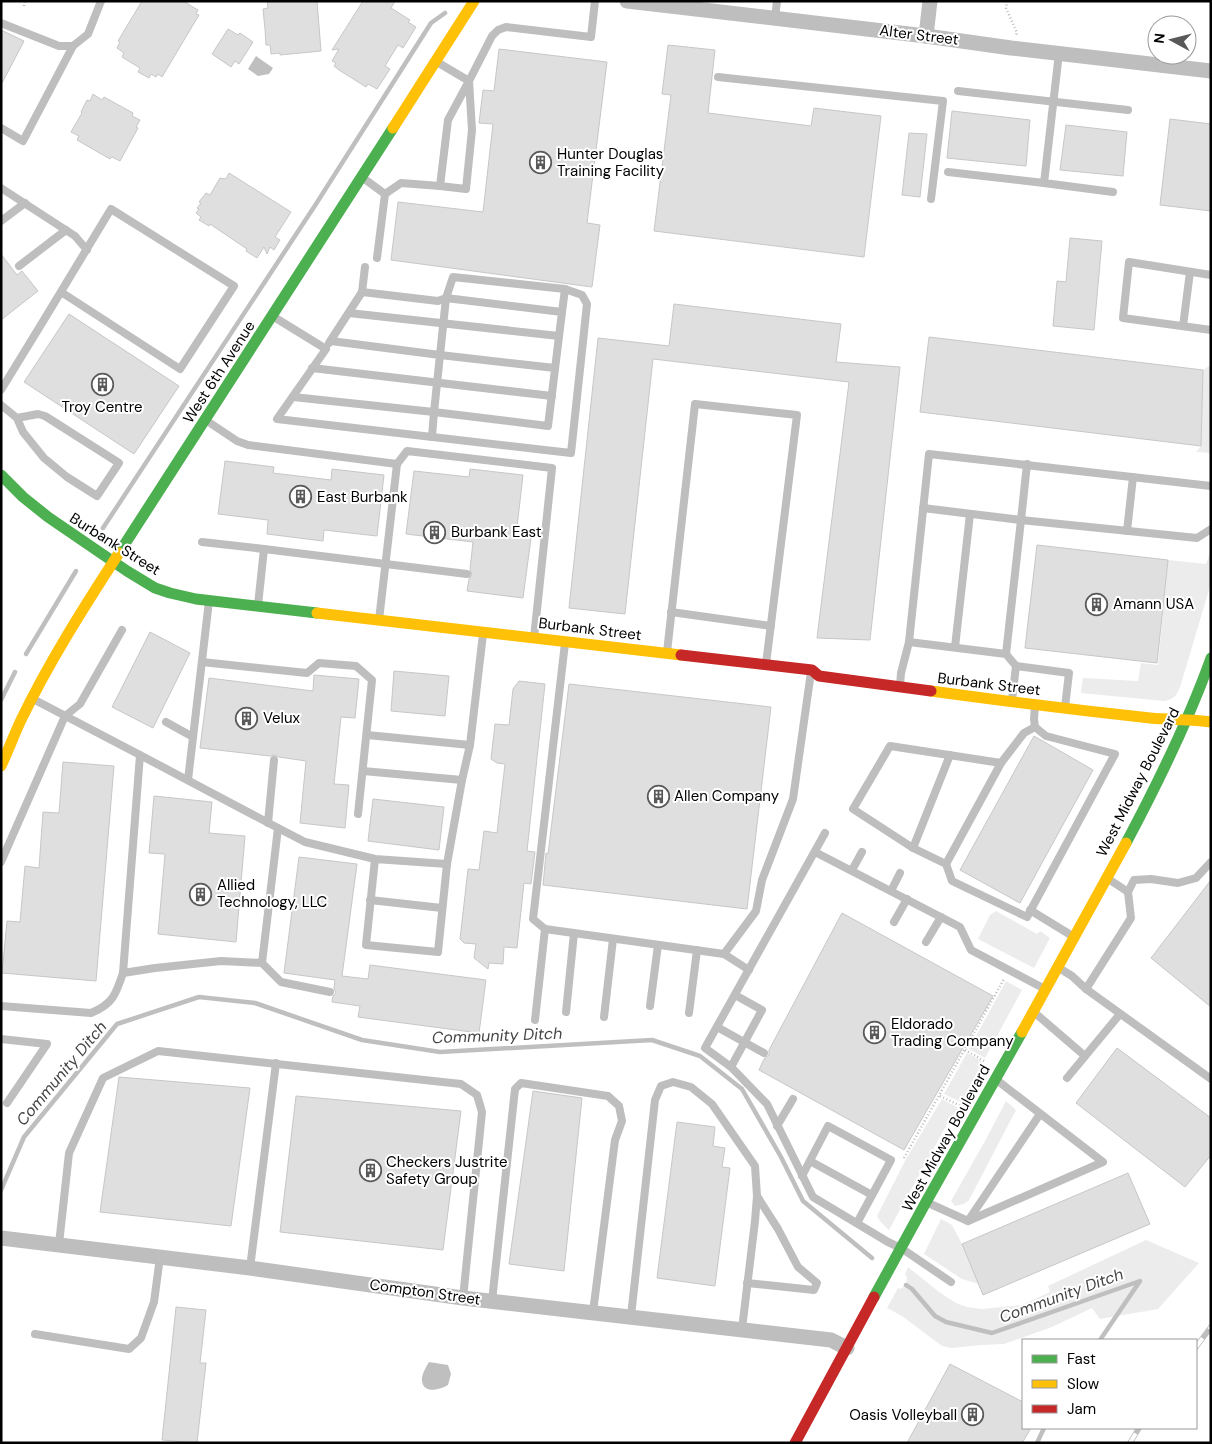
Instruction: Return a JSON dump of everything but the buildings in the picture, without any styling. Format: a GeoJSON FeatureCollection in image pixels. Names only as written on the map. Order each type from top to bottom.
{"type":"FeatureCollection","features":[{"type":"Feature","properties":{"kind":"street","name":"West 6th Avenue"},"geometry":{"type":"LineString","coordinates":[[1,766],[32,699],[76,620],[437,62],[474,1]]}},
{"type":"Feature","properties":{"kind":"street","name":"Alter Street"},"geometry":{"type":"LineString","coordinates":[[627,1],[708,6],[774,18],[1211,71]]}},
{"type":"Feature","properties":{"kind":"street"},"geometry":{"type":"LineString","coordinates":[[926,36],[930,1]]}},
{"type":"Feature","properties":{"kind":"street","name":"Burbank Street"},"geometry":{"type":"LineString","coordinates":[[1,475],[25,500],[52,522],[113,562],[148,584],[165,592],[196,600],[766,664],[812,670],[819,676],[900,688],[1153,718],[1211,722]]}},
{"type":"Feature","properties":{"kind":"street","name":"West Midway Boulevard"},"geometry":{"type":"LineString","coordinates":[[795,1443],[926,1202],[996,1080],[1152,795],[1187,719],[1211,658]]}},
{"type":"Feature","properties":{"kind":"street","name":"Compton Street"},"geometry":{"type":"LineString","coordinates":[[1,1238],[250,1268],[463,1298],[832,1340],[847,1348]]}},
{"type":"Feature","properties":{"kind":"lane"},"geometry":{"type":"LineString","coordinates":[[1,23],[59,46],[73,46],[88,34],[100,1]]}},
{"type":"Feature","properties":{"kind":"lane"},"geometry":{"type":"LineString","coordinates":[[440,186],[448,120],[492,36],[498,30],[506,27],[591,37],[595,1]]}},
{"type":"Feature","properties":{"kind":"lane"},"geometry":{"type":"LineString","coordinates":[[774,18],[776,1]]}},
{"type":"Feature","properties":{"kind":"lane"},"geometry":{"type":"LineString","coordinates":[[1,128],[23,141],[73,46]]}},
{"type":"Feature","properties":{"kind":"lane"},"geometry":{"type":"LineString","coordinates":[[1044,183],[1059,53]]}},
{"type":"Feature","properties":{"kind":"lane"},"geometry":{"type":"LineString","coordinates":[[437,62],[469,81]]}},
{"type":"Feature","properties":{"kind":"lane"},"geometry":{"type":"LineString","coordinates":[[718,77],[943,101],[931,200]]}},
{"type":"Feature","properties":{"kind":"lane"},"geometry":{"type":"LineString","coordinates":[[377,258],[385,194],[402,183],[466,189],[472,130],[469,81]]}},
{"type":"Feature","properties":{"kind":"lane"},"geometry":{"type":"LineString","coordinates":[[958,91],[1128,110]]}},
{"type":"Feature","properties":{"kind":"lane"},"geometry":{"type":"LineString","coordinates":[[948,172],[1113,192]]}},
{"type":"Feature","properties":{"kind":"lane"},"geometry":{"type":"LineString","coordinates":[[362,178],[385,194]]}},
{"type":"Feature","properties":{"kind":"lane"},"geometry":{"type":"LineString","coordinates":[[1,188],[75,236],[87,250]]}},
{"type":"Feature","properties":{"kind":"lane"},"geometry":{"type":"LineString","coordinates":[[1,221],[25,203]]}},
{"type":"Feature","properties":{"kind":"lane"},"geometry":{"type":"LineString","coordinates":[[1,390],[111,209],[234,286],[180,369],[61,292]]}},
{"type":"Feature","properties":{"kind":"lane"},"geometry":{"type":"LineString","coordinates":[[19,266],[66,230]]}},
{"type":"Feature","properties":{"kind":"lane"},"geometry":{"type":"LineString","coordinates":[[1211,275],[1129,262],[1123,318],[1211,330]]}},
{"type":"Feature","properties":{"kind":"lane"},"geometry":{"type":"LineString","coordinates":[[365,267],[362,292],[326,349],[277,419],[432,437],[570,453],[587,304],[582,295],[565,289],[454,277],[446,298],[432,437]]}},
{"type":"Feature","properties":{"kind":"lane"},"geometry":{"type":"LineString","coordinates":[[1183,326],[1190,272]]}},
{"type":"Feature","properties":{"kind":"lane"},"geometry":{"type":"LineString","coordinates":[[292,397],[548,426],[565,289]]}},
{"type":"Feature","properties":{"kind":"lane"},"geometry":{"type":"LineString","coordinates":[[362,292],[438,301],[446,298],[562,312]]}},
{"type":"Feature","properties":{"kind":"lane"},"geometry":{"type":"LineString","coordinates":[[349,313],[559,336]]}},
{"type":"Feature","properties":{"kind":"lane"},"geometry":{"type":"LineString","coordinates":[[273,316],[326,349]]}},
{"type":"Feature","properties":{"kind":"lane"},"geometry":{"type":"LineString","coordinates":[[331,341],[555,368]]}},
{"type":"Feature","properties":{"kind":"lane"},"geometry":{"type":"LineString","coordinates":[[312,368],[552,396]]}},
{"type":"Feature","properties":{"kind":"lane"},"geometry":{"type":"LineString","coordinates":[[667,653],[695,404],[797,415],[766,664]]}},
{"type":"Feature","properties":{"kind":"lane"},"geometry":{"type":"LineString","coordinates":[[1,405],[17,418],[23,432],[44,458],[67,477],[97,496],[119,463],[45,416],[38,414],[17,418]]}},
{"type":"Feature","properties":{"kind":"lane"},"geometry":{"type":"LineString","coordinates":[[206,420],[237,441],[248,445],[397,464]]}},
{"type":"Feature","properties":{"kind":"lane"},"geometry":{"type":"LineString","coordinates":[[379,620],[397,464],[406,451],[552,468],[534,638]]}},
{"type":"Feature","properties":{"kind":"lane"},"geometry":{"type":"LineString","coordinates":[[900,688],[901,673],[909,642],[929,454],[1211,486]]}},
{"type":"Feature","properties":{"kind":"lane"},"geometry":{"type":"LineString","coordinates":[[1006,654],[1027,464]]}},
{"type":"Feature","properties":{"kind":"lane"},"geometry":{"type":"LineString","coordinates":[[1127,532],[1133,477]]}},
{"type":"Feature","properties":{"kind":"lane"},"geometry":{"type":"LineString","coordinates":[[923,508],[1127,532],[1197,538],[1211,529]]}},
{"type":"Feature","properties":{"kind":"lane"},"geometry":{"type":"LineString","coordinates":[[955,648],[970,514]]}},
{"type":"Feature","properties":{"kind":"lane"},"geometry":{"type":"LineString","coordinates":[[202,542],[467,574]]}},
{"type":"Feature","properties":{"kind":"lane"},"geometry":{"type":"LineString","coordinates":[[257,606],[264,549]]}},
{"type":"Feature","properties":{"kind":"lane"},"geometry":{"type":"LineString","coordinates":[[188,780],[209,601]]}},
{"type":"Feature","properties":{"kind":"lane"},"geometry":{"type":"LineString","coordinates":[[671,612],[771,626]]}},
{"type":"Feature","properties":{"kind":"lane"},"geometry":{"type":"LineString","coordinates":[[1,862],[65,716],[80,704],[122,630]]}},
{"type":"Feature","properties":{"kind":"lane"},"geometry":{"type":"LineString","coordinates":[[375,859],[366,944],[438,952],[447,864],[470,745],[484,632]]}},
{"type":"Feature","properties":{"kind":"lane"},"geometry":{"type":"LineString","coordinates":[[565,642],[533,919],[544,929],[724,954],[749,970]]}},
{"type":"Feature","properties":{"kind":"lane"},"geometry":{"type":"LineString","coordinates":[[909,642],[1006,654],[1016,666],[1070,673],[1065,708]]}},
{"type":"Feature","properties":{"kind":"lane"},"geometry":{"type":"LineString","coordinates":[[202,662],[307,673],[319,663],[356,666],[372,680],[358,814]]}},
{"type":"Feature","properties":{"kind":"lane"},"geometry":{"type":"LineString","coordinates":[[1012,702],[1016,666]]}},
{"type":"Feature","properties":{"kind":"lane"},"geometry":{"type":"LineString","coordinates":[[724,954],[756,911],[762,880],[793,799],[812,670]]}},
{"type":"Feature","properties":{"kind":"lane"},"geometry":{"type":"LineString","coordinates":[[32,699],[305,842],[375,859],[447,864]]}},
{"type":"Feature","properties":{"kind":"lane"},"geometry":{"type":"LineString","coordinates":[[1001,762],[890,746],[853,809],[912,848],[946,864],[952,880],[1027,918],[1115,754],[1046,736],[1035,727],[1035,705]]}},
{"type":"Feature","properties":{"kind":"lane"},"geometry":{"type":"LineString","coordinates":[[166,722],[193,737]]}},
{"type":"Feature","properties":{"kind":"lane"},"geometry":{"type":"LineString","coordinates":[[946,864],[1001,762],[1024,733],[1035,727]]}},
{"type":"Feature","properties":{"kind":"lane"},"geometry":{"type":"LineString","coordinates":[[367,736],[470,745]]}},
{"type":"Feature","properties":{"kind":"lane"},"geometry":{"type":"LineString","coordinates":[[912,848],[950,755]]}},
{"type":"Feature","properties":{"kind":"lane"},"geometry":{"type":"LineString","coordinates":[[1,1006],[91,1013],[102,1008],[112,1000],[118,990],[123,973],[140,756]]}},
{"type":"Feature","properties":{"kind":"lane"},"geometry":{"type":"LineString","coordinates":[[268,823],[274,760]]}},
{"type":"Feature","properties":{"kind":"lane"},"geometry":{"type":"LineString","coordinates":[[363,771],[462,780]]}},
{"type":"Feature","properties":{"kind":"lane"},"geometry":{"type":"LineString","coordinates":[[262,964],[278,828]]}},
{"type":"Feature","properties":{"kind":"lane"},"geometry":{"type":"LineString","coordinates":[[825,833],[705,1048],[731,1067],[766,1104],[813,1197],[901,1248],[951,1282]]}},
{"type":"Feature","properties":{"kind":"lane"},"geometry":{"type":"LineString","coordinates":[[815,852],[960,927],[972,950],[1046,989]]}},
{"type":"Feature","properties":{"kind":"lane"},"geometry":{"type":"LineString","coordinates":[[852,870],[862,852]]}},
{"type":"Feature","properties":{"kind":"lane"},"geometry":{"type":"LineString","coordinates":[[1086,989],[1131,918],[1128,892],[1134,880],[1151,879],[1178,883],[1196,878],[1211,862]]}},
{"type":"Feature","properties":{"kind":"lane"},"geometry":{"type":"LineString","coordinates":[[891,891],[900,873]]}},
{"type":"Feature","properties":{"kind":"lane"},"geometry":{"type":"LineString","coordinates":[[1106,878],[1128,892]]}},
{"type":"Feature","properties":{"kind":"lane"},"geometry":{"type":"LineString","coordinates":[[894,922],[906,899]]}},
{"type":"Feature","properties":{"kind":"lane"},"geometry":{"type":"LineString","coordinates":[[370,900],[442,908]]}},
{"type":"Feature","properties":{"kind":"lane"},"geometry":{"type":"LineString","coordinates":[[1030,910],[1074,937]]}},
{"type":"Feature","properties":{"kind":"lane"},"geometry":{"type":"LineString","coordinates":[[926,942],[941,917]]}},
{"type":"Feature","properties":{"kind":"lane"},"geometry":{"type":"LineString","coordinates":[[535,1020],[544,929]]}},
{"type":"Feature","properties":{"kind":"lane"},"geometry":{"type":"LineString","coordinates":[[566,1012],[574,933]]}},
{"type":"Feature","properties":{"kind":"lane"},"geometry":{"type":"LineString","coordinates":[[604,1017],[613,939]]}},
{"type":"Feature","properties":{"kind":"lane"},"geometry":{"type":"LineString","coordinates":[[650,1006],[658,945]]}},
{"type":"Feature","properties":{"kind":"lane"},"geometry":{"type":"LineString","coordinates":[[689,1013],[697,950]]}},
{"type":"Feature","properties":{"kind":"lane"},"geometry":{"type":"LineString","coordinates":[[123,973],[221,961],[262,964],[281,982],[330,992]]}},
{"type":"Feature","properties":{"kind":"lane"},"geometry":{"type":"LineString","coordinates":[[1058,967],[1211,1079]]}},
{"type":"Feature","properties":{"kind":"lane"},"geometry":{"type":"LineString","coordinates":[[731,1067],[762,1010],[735,994]]}},
{"type":"Feature","properties":{"kind":"lane"},"geometry":{"type":"LineString","coordinates":[[1033,1012],[1086,1056]]}},
{"type":"Feature","properties":{"kind":"lane"},"geometry":{"type":"LineString","coordinates":[[1067,1078],[1120,1014]]}},
{"type":"Feature","properties":{"kind":"lane"},"geometry":{"type":"LineString","coordinates":[[717,1027],[764,1053]]}},
{"type":"Feature","properties":{"kind":"lane"},"geometry":{"type":"LineString","coordinates":[[1,1039],[47,1044],[7,1103]]}},
{"type":"Feature","properties":{"kind":"lane"},"geometry":{"type":"LineString","coordinates":[[59,1244],[69,1153],[103,1078],[158,1051],[461,1084],[477,1095],[482,1112],[463,1298]]}},
{"type":"Feature","properties":{"kind":"lane"},"geometry":{"type":"LineString","coordinates":[[250,1268],[276,1064]]}},
{"type":"Feature","properties":{"kind":"lane"},"geometry":{"type":"LineString","coordinates":[[926,1202],[968,1221],[1103,1162],[996,1080]]}},
{"type":"Feature","properties":{"kind":"lane"},"geometry":{"type":"LineString","coordinates":[[630,1316],[655,1100],[661,1086],[673,1082],[691,1087],[712,1104],[755,1166],[757,1196],[742,1329]]}},
{"type":"Feature","properties":{"kind":"lane"},"geometry":{"type":"LineString","coordinates":[[492,1301],[515,1089],[521,1083],[608,1096],[619,1106],[622,1121],[615,1140],[593,1312]]}},
{"type":"Feature","properties":{"kind":"lane"},"geometry":{"type":"LineString","coordinates":[[778,1126],[793,1099]]}},
{"type":"Feature","properties":{"kind":"lane"},"geometry":{"type":"LineString","coordinates":[[968,1221],[1040,1114]]}},
{"type":"Feature","properties":{"kind":"lane"},"geometry":{"type":"LineString","coordinates":[[802,1176],[828,1126],[891,1160],[857,1223]]}},
{"type":"Feature","properties":{"kind":"lane"},"geometry":{"type":"LineString","coordinates":[[810,1162],[872,1195]]}},
{"type":"Feature","properties":{"kind":"lane"},"geometry":{"type":"LineString","coordinates":[[748,1283],[814,1290],[818,1283],[798,1267],[778,1229],[757,1196]]}},
{"type":"Feature","properties":{"kind":"lane"},"geometry":{"type":"LineString","coordinates":[[35,1334],[129,1349],[141,1338],[154,1302],[160,1257]]}},
{"type":"Feature","properties":{"kind":"path"},"geometry":{"type":"LineString","coordinates":[[24,6],[26,1]]}},
{"type":"Feature","properties":{"kind":"path"},"geometry":{"type":"LineString","coordinates":[[1007,1],[1006,8],[1017,33],[1011,48]]}},
{"type":"Feature","properties":{"kind":"path"},"geometry":{"type":"LineString","coordinates":[[904,1158],[915,1135],[940,1096],[1004,979]]}},
{"type":"Feature","properties":{"kind":"path"},"geometry":{"type":"LineString","coordinates":[[965,1050],[986,1062]]}},
{"type":"Feature","properties":{"kind":"path"},"geometry":{"type":"LineString","coordinates":[[940,1096],[962,1106]]}},
{"type":"Feature","properties":{"kind":"shaded area"},"geometry":{"type":"Polygon","coordinates":[[[256,56],[273,68],[269,74],[258,76],[248,69],[256,56]]]}},
{"type":"Feature","properties":{"kind":"shaded area"},"geometry":{"type":"Polygon","coordinates":[[[1211,365],[1211,453],[1196,452],[1201,446],[1203,370],[1211,365]]]}},
{"type":"Feature","properties":{"kind":"shaded area"},"geometry":{"type":"Polygon","coordinates":[[[1211,550],[1211,583],[1176,696],[1164,701],[1081,693],[1083,678],[1138,681],[1141,663],[1158,665],[1168,560],[1206,564],[1211,550]]]}},
{"type":"Feature","properties":{"kind":"shaded area"},"geometry":{"type":"Polygon","coordinates":[[[996,911],[1037,934],[1040,931],[1050,938],[1034,968],[978,939],[990,915],[996,911]]]}},
{"type":"Feature","properties":{"kind":"shaded area"},"geometry":{"type":"Polygon","coordinates":[[[1006,981],[1022,990],[985,1058],[969,1049],[1006,981]]]}},
{"type":"Feature","properties":{"kind":"shaded area"},"geometry":{"type":"Polygon","coordinates":[[[967,1053],[983,1062],[961,1102],[944,1094],[967,1053]]]}},
{"type":"Feature","properties":{"kind":"shaded area"},"geometry":{"type":"Polygon","coordinates":[[[942,1099],[958,1108],[946,1126],[889,1230],[877,1216],[906,1159],[942,1099]]]}},
{"type":"Feature","properties":{"kind":"shaded area"},"geometry":{"type":"Polygon","coordinates":[[[1006,1101],[1016,1110],[969,1200],[964,1204],[955,1206],[951,1201],[1006,1101]]]}},
{"type":"Feature","properties":{"kind":"shaded area"},"geometry":{"type":"Polygon","coordinates":[[[941,1219],[952,1225],[979,1284],[962,1279],[924,1254],[941,1219]]]}},
{"type":"Feature","properties":{"kind":"shaded area"},"geometry":{"type":"Polygon","coordinates":[[[1146,1240],[1199,1263],[1158,1309],[1100,1319],[1092,1308],[1052,1327],[1004,1344],[952,1348],[942,1346],[902,1316],[887,1308],[898,1288],[900,1289],[906,1285],[907,1276],[905,1275],[908,1267],[939,1292],[956,1303],[967,1307],[982,1309],[1022,1305],[1050,1292],[1048,1286],[1146,1240]]]}},
{"type":"Feature","properties":{"kind":"shaded area"},"geometry":{"type":"Polygon","coordinates":[[[429,1362],[448,1365],[451,1374],[448,1385],[433,1390],[423,1385],[422,1376],[429,1362]]]}},
{"type":"Feature","properties":{"kind":"waterway"},"geometry":{"type":"LineString","coordinates":[[103,528],[316,204],[431,23],[445,13]]}},
{"type":"Feature","properties":{"kind":"waterway"},"geometry":{"type":"LineString","coordinates":[[26,654],[76,571]]}},
{"type":"Feature","properties":{"kind":"waterway"},"geometry":{"type":"LineString","coordinates":[[1,700],[15,672]]}},
{"type":"Feature","properties":{"kind":"waterway","name":"Community Ditch"},"geometry":{"type":"LineString","coordinates":[[1,1190],[24,1137],[117,1024],[199,997],[255,1003],[362,1040],[440,1052],[652,1040],[700,1056],[742,1089],[781,1157],[803,1201],[872,1258]]}},
{"type":"Feature","properties":{"kind":"waterway","name":"Community Ditch"},"geometry":{"type":"LineString","coordinates":[[906,1285],[912,1289],[935,1316],[946,1322],[992,1333],[1140,1281],[1101,1339]]}},
{"type":"Feature","properties":{"kind":"waterway","name":"Community Ditch"},"geometry":{"type":"LineString","coordinates":[[1037,1443],[1044,1429]]}},
{"type":"Feature","properties":{"kind":"railway"},"geometry":{"type":"LineString","coordinates":[[1197,1346],[1211,1327]]}},
{"type":"Feature","properties":{"kind":"railway"},"geometry":{"type":"LineString","coordinates":[[1130,1443],[1138,1429]]}},
{"type":"Feature","properties":{"kind":"traffic: fast"},"geometry":{"type":"LineString","coordinates":[[119,553],[393,128]]}},
{"type":"Feature","properties":{"kind":"traffic: fast"},"geometry":{"type":"LineString","coordinates":[[1,475],[23,497],[48,517],[155,588],[196,599],[317,613]]}},
{"type":"Feature","properties":{"kind":"traffic: fast"},"geometry":{"type":"LineString","coordinates":[[1126,843],[1172,752],[1211,658]]}},
{"type":"Feature","properties":{"kind":"traffic: fast"},"geometry":{"type":"LineString","coordinates":[[874,1297],[1022,1032]]}},
{"type":"Feature","properties":{"kind":"traffic: slow"},"geometry":{"type":"LineString","coordinates":[[393,128],[474,1]]}},
{"type":"Feature","properties":{"kind":"traffic: slow"},"geometry":{"type":"LineString","coordinates":[[1,766],[21,720],[43,677],[119,553]]}},
{"type":"Feature","properties":{"kind":"traffic: slow"},"geometry":{"type":"LineString","coordinates":[[317,613],[681,655]]}},
{"type":"Feature","properties":{"kind":"traffic: slow"},"geometry":{"type":"LineString","coordinates":[[931,691],[1150,718],[1211,722]]}},
{"type":"Feature","properties":{"kind":"traffic: slow"},"geometry":{"type":"LineString","coordinates":[[1022,1032],[1126,843]]}},
{"type":"Feature","properties":{"kind":"traffic: jam"},"geometry":{"type":"LineString","coordinates":[[681,655],[812,670],[819,676],[931,691]]}},
{"type":"Feature","properties":{"kind":"traffic: jam"},"geometry":{"type":"LineString","coordinates":[[795,1443],[874,1297]]}},
{"type":"Feature","properties":{"kind":"place","name":"Hunter Douglas Training Facility"},"geometry":{"type":"Point","coordinates":[541,163]}},
{"type":"Feature","properties":{"kind":"place","name":"Troy Centre"},"geometry":{"type":"Point","coordinates":[102,384]}},
{"type":"Feature","properties":{"kind":"place","name":"East Burbank"},"geometry":{"type":"Point","coordinates":[301,497]}},
{"type":"Feature","properties":{"kind":"place","name":"Burbank East"},"geometry":{"type":"Point","coordinates":[435,532]}},
{"type":"Feature","properties":{"kind":"place","name":"Amann USA"},"geometry":{"type":"Point","coordinates":[1097,604]}},
{"type":"Feature","properties":{"kind":"place","name":"Velux"},"geometry":{"type":"Point","coordinates":[247,718]}},
{"type":"Feature","properties":{"kind":"place","name":"Allen Company"},"geometry":{"type":"Point","coordinates":[658,796]}},
{"type":"Feature","properties":{"kind":"place","name":"Allied Technology, LLC"},"geometry":{"type":"Point","coordinates":[201,894]}},
{"type":"Feature","properties":{"kind":"place","name":"Eldorado Trading Company"},"geometry":{"type":"Point","coordinates":[875,1033]}},
{"type":"Feature","properties":{"kind":"place","name":"Checkers Justrite Safety Group"},"geometry":{"type":"Point","coordinates":[370,1171]}},
{"type":"Feature","properties":{"kind":"place","name":"Oasis Volleyball"},"geometry":{"type":"Point","coordinates":[973,1415]}}]}
